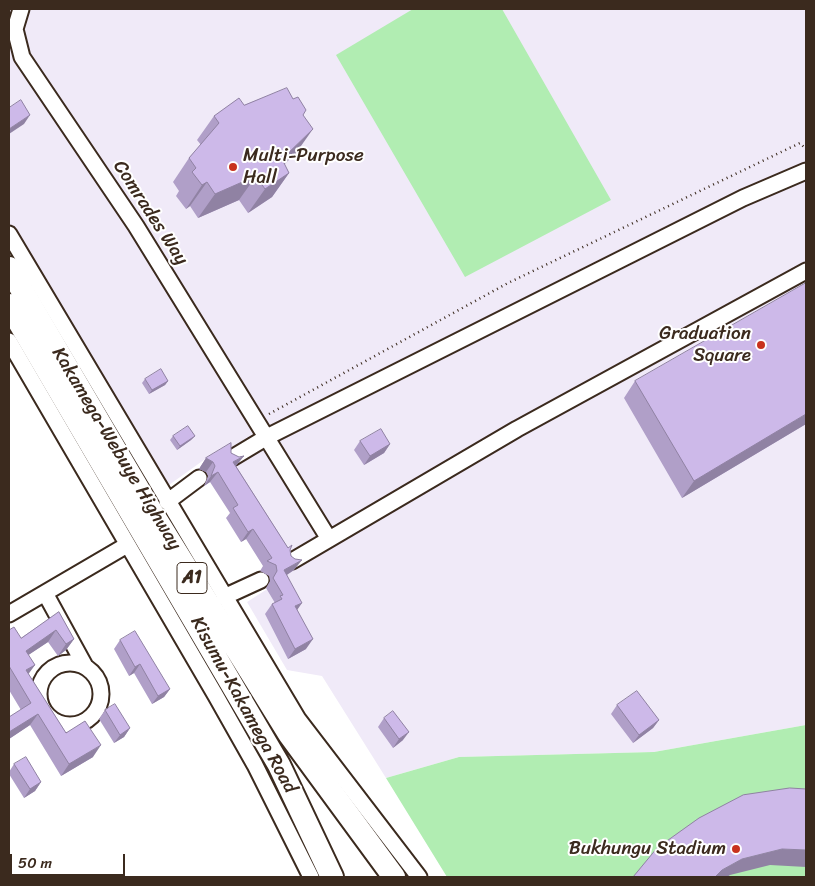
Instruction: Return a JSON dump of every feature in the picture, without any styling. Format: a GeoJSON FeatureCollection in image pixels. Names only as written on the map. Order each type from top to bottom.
{"type":"FeatureCollection","features":[{"type":"Feature","properties":{"kind":"highway","name":"Kakamega-Webuye Highway"},"geometry":{"type":"LineString","coordinates":[[9,268],[156,519],[289,734],[394,877]]}},
{"type":"Feature","properties":{"kind":"highway","name":"Kisumu-Kakamega Road"},"geometry":{"type":"LineString","coordinates":[[9,305],[270,748],[332,877]]}},
{"type":"Feature","properties":{"kind":"street","name":"Comrades Way"},"geometry":{"type":"LineString","coordinates":[[21,9],[15,29],[22,56],[136,226],[329,539]]}},
{"type":"Feature","properties":{"kind":"street"},"geometry":{"type":"LineString","coordinates":[[232,458],[267,437],[743,198],[806,171]]}},
{"type":"Feature","properties":{"kind":"street"},"geometry":{"type":"LineString","coordinates":[[9,234],[298,719],[419,877]]}},
{"type":"Feature","properties":{"kind":"street"},"geometry":{"type":"LineString","coordinates":[[292,561],[517,429],[806,271]]}},
{"type":"Feature","properties":{"kind":"street"},"geometry":{"type":"LineString","coordinates":[[9,341],[255,765],[311,877]]}},
{"type":"Feature","properties":{"kind":"street"},"geometry":{"type":"LineString","coordinates":[[167,502],[199,478]]}},
{"type":"Feature","properties":{"kind":"street"},"geometry":{"type":"LineString","coordinates":[[9,614],[127,545]]}},
{"type":"Feature","properties":{"kind":"street"},"geometry":{"type":"LineString","coordinates":[[224,597],[261,580]]}},
{"type":"Feature","properties":{"kind":"street"},"geometry":{"type":"LineString","coordinates":[[46,593],[84,666],[91,671],[100,684],[101,692],[99,707],[82,724],[66,726],[59,724],[46,715],[42,708],[38,693],[43,678],[54,667],[69,662],[84,666]]}},
{"type":"Feature","properties":{"kind":"street"},"geometry":{"type":"LineString","coordinates":[[394,845],[394,877]]}},
{"type":"Feature","properties":{"kind":"path"},"geometry":{"type":"LineString","coordinates":[[257,421],[508,283],[800,143],[806,149]]}},
{"type":"Feature","properties":{"kind":"shaded area"},"geometry":{"type":"Polygon","coordinates":[[[9,9],[806,9],[806,725],[654,752],[459,757],[386,778],[322,676],[287,670],[247,602],[283,579],[208,457],[162,490],[9,234],[9,9]]]}},
{"type":"Feature","properties":{"kind":"green space"},"geometry":{"type":"Polygon","coordinates":[[[413,9],[502,9],[611,200],[465,277],[336,55],[413,9]]]}},
{"type":"Feature","properties":{"kind":"green space"},"geometry":{"type":"Polygon","coordinates":[[[806,725],[806,877],[447,877],[386,778],[459,757],[654,752],[806,725]]]}},
{"type":"Feature","properties":{"kind":"building","name":"Multi-Purpose Hall"},"geometry":{"type":"Polygon","coordinates":[[[287,88],[293,99],[298,97],[306,110],[303,115],[313,129],[282,159],[289,173],[265,189],[256,176],[215,194],[207,182],[202,185],[192,172],[196,168],[189,158],[219,123],[214,116],[239,98],[244,105],[287,88]]]}},
{"type":"Feature","properties":{"kind":"building"},"geometry":{"type":"Polygon","coordinates":[[[21,100],[30,115],[9,129],[9,108],[21,100]]]}},
{"type":"Feature","properties":{"kind":"building","name":"Graduation Square"},"geometry":{"type":"Polygon","coordinates":[[[806,283],[806,414],[694,481],[635,381],[806,283]]]}},
{"type":"Feature","properties":{"kind":"building"},"geometry":{"type":"Polygon","coordinates":[[[161,369],[168,381],[152,390],[145,379],[161,369]]]}},
{"type":"Feature","properties":{"kind":"building"},"geometry":{"type":"Polygon","coordinates":[[[188,426],[195,436],[180,446],[173,436],[188,426]]]}},
{"type":"Feature","properties":{"kind":"building"},"geometry":{"type":"Polygon","coordinates":[[[381,429],[390,444],[370,456],[360,441],[381,429]]]}},
{"type":"Feature","properties":{"kind":"building"},"geometry":{"type":"Polygon","coordinates":[[[231,443],[231,453],[239,457],[244,456],[233,462],[288,548],[292,545],[290,550],[291,556],[302,560],[284,570],[302,603],[295,606],[313,639],[295,649],[272,604],[282,599],[280,596],[283,595],[273,578],[277,571],[276,565],[267,561],[272,558],[253,529],[248,532],[233,508],[238,505],[218,472],[211,476],[215,466],[213,462],[206,458],[231,443]]]}},
{"type":"Feature","properties":{"kind":"building"},"geometry":{"type":"Polygon","coordinates":[[[59,612],[74,639],[66,644],[56,630],[26,651],[35,665],[26,670],[66,733],[85,721],[101,745],[69,764],[38,714],[9,732],[9,717],[31,703],[9,666],[9,630],[14,627],[21,638],[59,612]]]}},
{"type":"Feature","properties":{"kind":"building"},"geometry":{"type":"Polygon","coordinates":[[[135,631],[170,689],[158,696],[140,664],[135,667],[120,640],[135,631]]]}},
{"type":"Feature","properties":{"kind":"building"},"geometry":{"type":"Polygon","coordinates":[[[637,691],[659,720],[639,735],[617,705],[637,691]]]}},
{"type":"Feature","properties":{"kind":"building"},"geometry":{"type":"Polygon","coordinates":[[[115,704],[130,728],[120,735],[105,710],[115,704]]]}},
{"type":"Feature","properties":{"kind":"building"},"geometry":{"type":"Polygon","coordinates":[[[393,711],[409,732],[399,739],[384,718],[393,711]]]}},
{"type":"Feature","properties":{"kind":"building"},"geometry":{"type":"Polygon","coordinates":[[[26,757],[41,782],[30,789],[14,764],[26,757]]]}},
{"type":"Feature","properties":{"kind":"building","name":"Bukhungu Stadium"},"geometry":{"type":"Polygon","coordinates":[[[790,788],[806,789],[806,850],[782,849],[742,859],[722,870],[715,877],[633,877],[657,848],[699,818],[743,795],[790,788]]]}},
{"type":"Feature","properties":{"kind":"place","name":"Multi-Purpose Hall"},"geometry":{"type":"Point","coordinates":[233,167]}},
{"type":"Feature","properties":{"kind":"place","name":"Graduation Square"},"geometry":{"type":"Point","coordinates":[761,345]}},
{"type":"Feature","properties":{"kind":"place","name":"Bukhungu Stadium"},"geometry":{"type":"Point","coordinates":[736,849]}}]}
